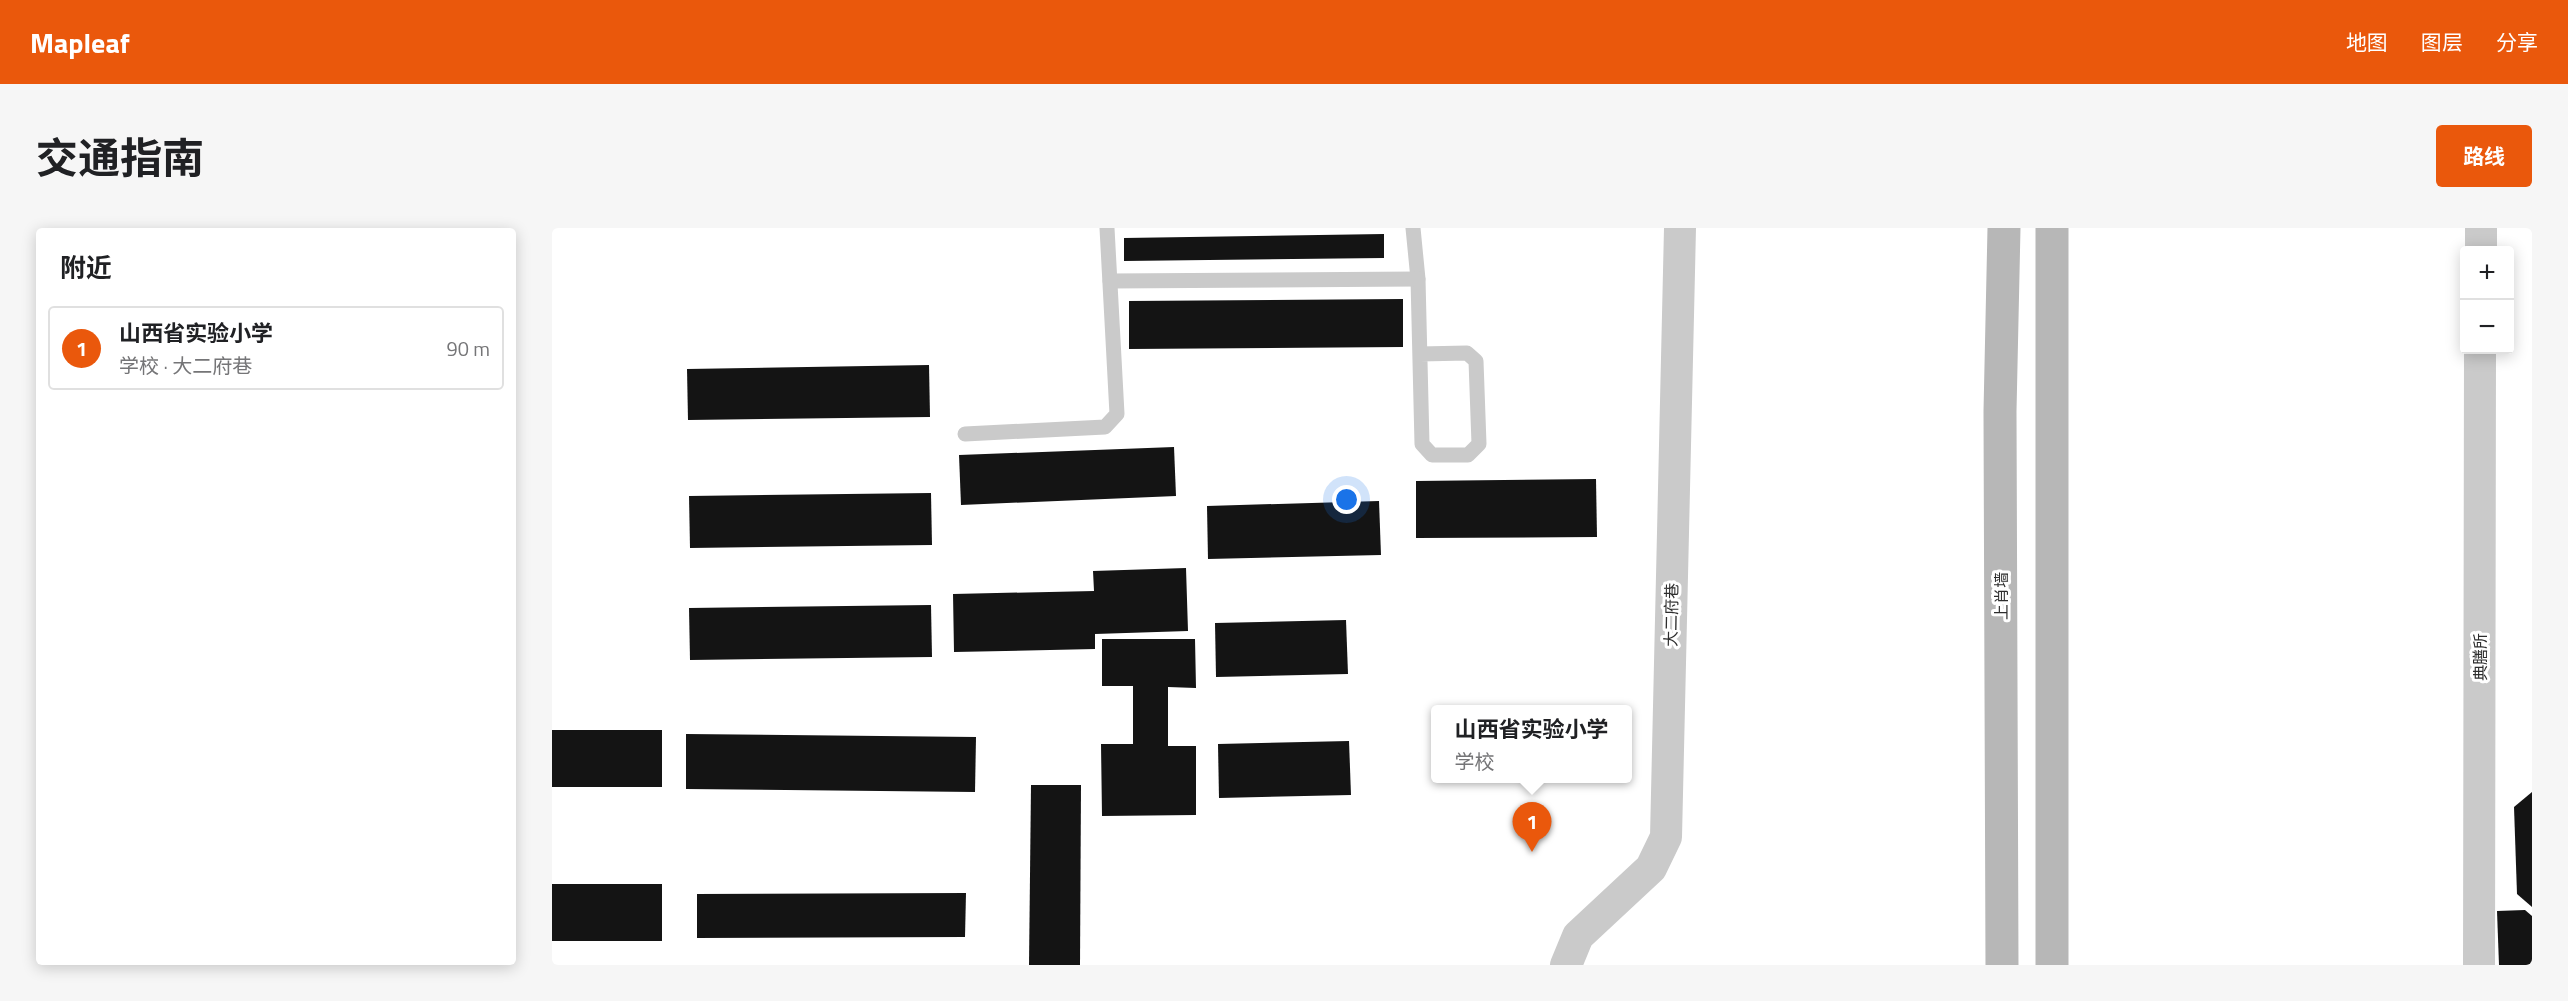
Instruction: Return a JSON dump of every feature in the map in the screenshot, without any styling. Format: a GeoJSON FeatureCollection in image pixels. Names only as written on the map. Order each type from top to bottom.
{"type":"FeatureCollection","features":[{"type":"Feature","properties":{"kind":"street","name":"大二府巷"},"geometry":{"type":"LineString","coordinates":[[1566,965],[1578,936],[1651,868],[1666,837],[1680,228]]}},
{"type":"Feature","properties":{"kind":"street","name":"上肖墙"},"geometry":{"type":"LineString","coordinates":[[2002,965],[2000,411],[2004,228]]}},
{"type":"Feature","properties":{"kind":"street"},"geometry":{"type":"LineString","coordinates":[[2052,228],[2052,965]]}},
{"type":"Feature","properties":{"kind":"street"},"geometry":{"type":"LineString","coordinates":[[2481,228],[2481,246]]}},
{"type":"Feature","properties":{"kind":"street","name":"典膳所"},"geometry":{"type":"LineString","coordinates":[[2479,965],[2481,354]]}},
{"type":"Feature","properties":{"kind":"lane"},"geometry":{"type":"LineString","coordinates":[[965,434],[1105,427],[1117,414],[1107,228]]}},
{"type":"Feature","properties":{"kind":"lane"},"geometry":{"type":"LineString","coordinates":[[1413,228],[1419,279],[1420,354],[1422,444],[1432,455],[1468,455],[1479,444],[1476,361],[1467,353],[1420,354]]}},
{"type":"Feature","properties":{"kind":"lane"},"geometry":{"type":"LineString","coordinates":[[1110,281],[1419,279]]}},
{"type":"Feature","properties":{"kind":"building"},"geometry":{"type":"Polygon","coordinates":[[[1384,234],[1384,258],[1124,261],[1124,238],[1384,234]]]}},
{"type":"Feature","properties":{"kind":"building"},"geometry":{"type":"Polygon","coordinates":[[[1403,299],[1403,347],[1129,349],[1129,301],[1403,299]]]}},
{"type":"Feature","properties":{"kind":"building"},"geometry":{"type":"Polygon","coordinates":[[[929,365],[930,417],[688,420],[687,369],[929,365]]]}},
{"type":"Feature","properties":{"kind":"building"},"geometry":{"type":"Polygon","coordinates":[[[1174,447],[1176,496],[961,505],[959,455],[1174,447]]]}},
{"type":"Feature","properties":{"kind":"building"},"geometry":{"type":"Polygon","coordinates":[[[1596,479],[1597,537],[1416,538],[1416,481],[1596,479]]]}},
{"type":"Feature","properties":{"kind":"building"},"geometry":{"type":"Polygon","coordinates":[[[931,493],[932,545],[690,548],[689,496],[931,493]]]}},
{"type":"Feature","properties":{"kind":"building"},"geometry":{"type":"Polygon","coordinates":[[[1379,501],[1381,555],[1208,559],[1207,506],[1379,501]]]}},
{"type":"Feature","properties":{"kind":"building"},"geometry":{"type":"Polygon","coordinates":[[[1186,568],[1188,631],[1095,634],[1095,649],[954,652],[953,594],[1094,591],[1093,571],[1186,568]]]}},
{"type":"Feature","properties":{"kind":"building"},"geometry":{"type":"Polygon","coordinates":[[[931,605],[932,657],[690,660],[689,608],[931,605]]]}},
{"type":"Feature","properties":{"kind":"building"},"geometry":{"type":"Polygon","coordinates":[[[1346,620],[1348,674],[1216,677],[1215,623],[1346,620]]]}},
{"type":"Feature","properties":{"kind":"building"},"geometry":{"type":"Polygon","coordinates":[[[1102,639],[1195,639],[1196,688],[1168,687],[1168,746],[1196,746],[1196,815],[1102,816],[1101,744],[1133,744],[1133,686],[1102,686],[1102,639]]]}},
{"type":"Feature","properties":{"kind":"building"},"geometry":{"type":"Polygon","coordinates":[[[552,730],[662,730],[662,787],[552,787],[552,730]]]}},
{"type":"Feature","properties":{"kind":"building"},"geometry":{"type":"Polygon","coordinates":[[[686,734],[976,737],[975,792],[686,789],[686,734]]]}},
{"type":"Feature","properties":{"kind":"building"},"geometry":{"type":"Polygon","coordinates":[[[1349,741],[1351,795],[1219,798],[1218,744],[1349,741]]]}},
{"type":"Feature","properties":{"kind":"building"},"geometry":{"type":"Polygon","coordinates":[[[1031,785],[1081,785],[1080,965],[1029,965],[1031,785]]]}},
{"type":"Feature","properties":{"kind":"building"},"geometry":{"type":"Polygon","coordinates":[[[2532,792],[2532,907],[2517,894],[2514,807],[2532,792]]]}},
{"type":"Feature","properties":{"kind":"building"},"geometry":{"type":"Polygon","coordinates":[[[552,884],[662,884],[662,941],[552,941],[552,884]]]}},
{"type":"Feature","properties":{"kind":"building"},"geometry":{"type":"Polygon","coordinates":[[[966,893],[965,937],[697,938],[697,894],[966,893]]]}},
{"type":"Feature","properties":{"kind":"building"},"geometry":{"type":"Polygon","coordinates":[[[2525,910],[2532,916],[2532,965],[2499,965],[2497,911],[2525,910]]]}},
{"type":"Feature","properties":{"kind":"place","name":"山西省实验小学"},"geometry":{"type":"Point","coordinates":[1532,852]}}]}
